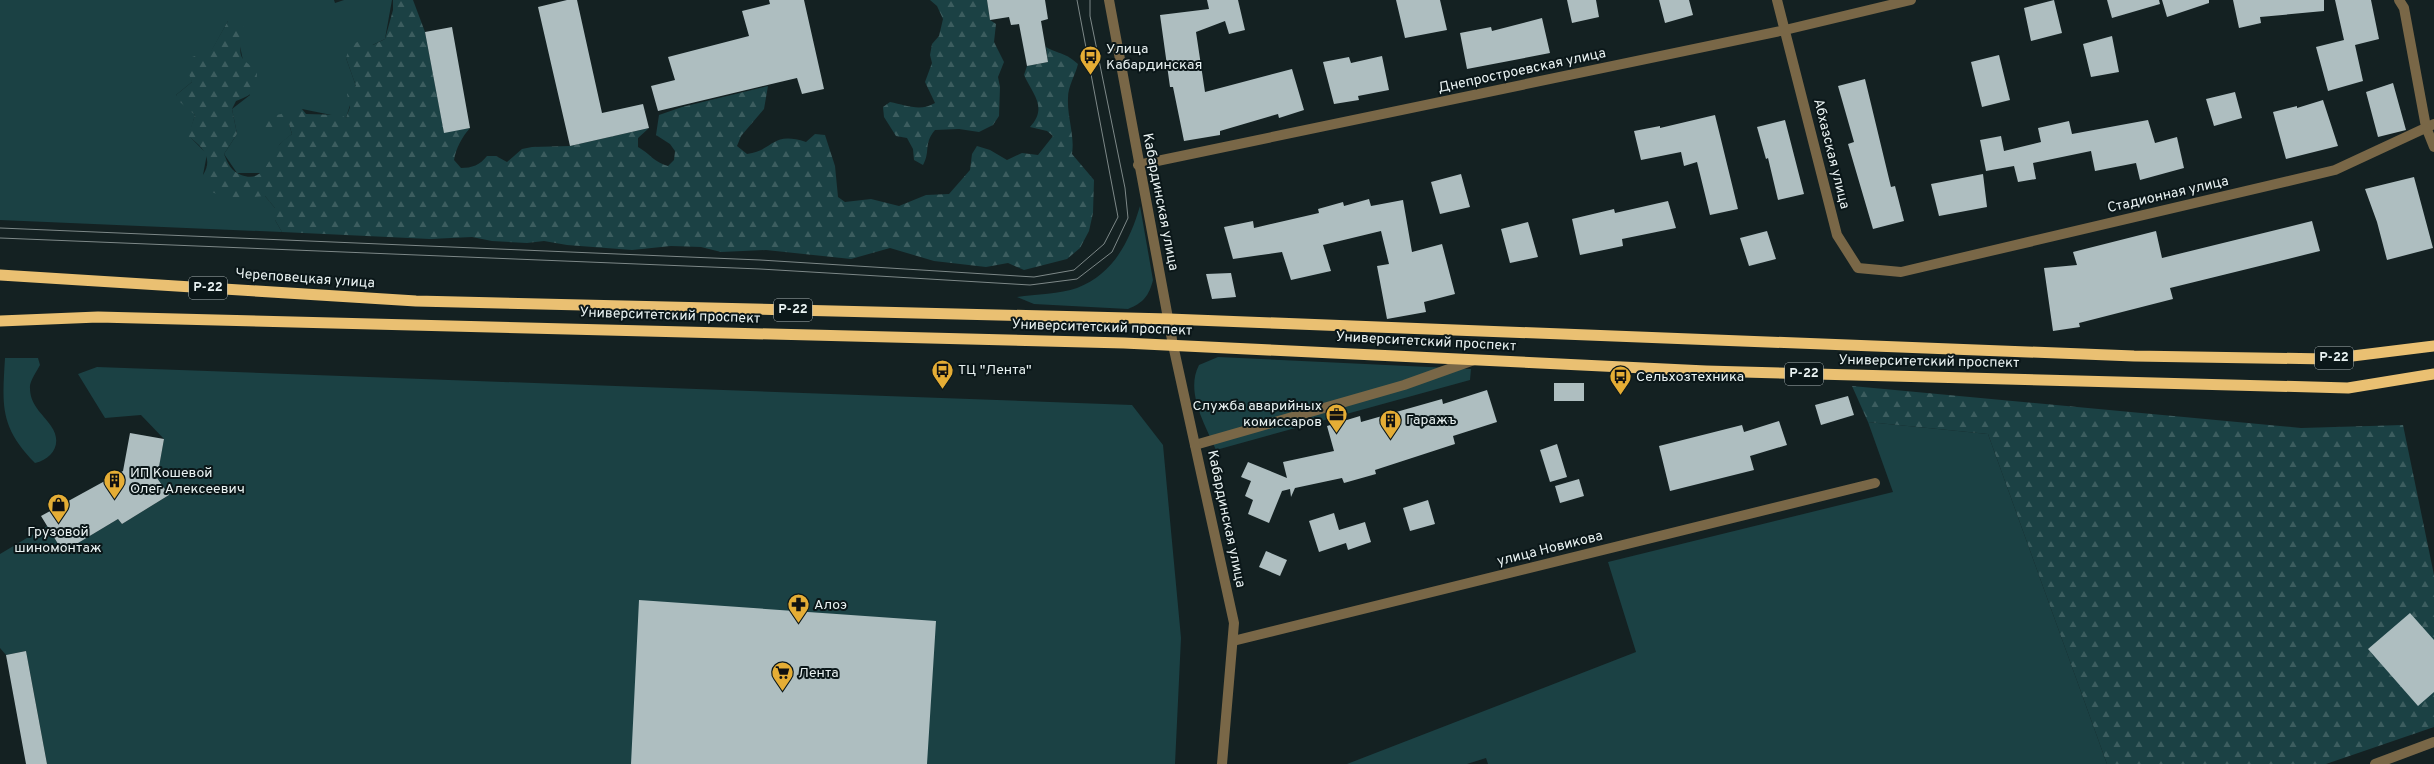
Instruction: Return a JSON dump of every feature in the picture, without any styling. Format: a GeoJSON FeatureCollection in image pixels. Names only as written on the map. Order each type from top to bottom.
{"type":"FeatureCollection","features":[{"type":"Feature","properties":{"kind":"highway","name":"Череповецкая улица"},"geometry":{"type":"LineString","coordinates":[[0,275],[416,301]]}},
{"type":"Feature","properties":{"kind":"highway","name":"Университетский проспект"},"geometry":{"type":"LineString","coordinates":[[416,301],[1169,320],[2134,356],[2328,358],[2434,346]]}},
{"type":"Feature","properties":{"kind":"highway","name":"Университетский проспект"},"geometry":{"type":"LineString","coordinates":[[0,321],[98,317],[275,320],[416,327],[540,328],[1173,346],[1706,372],[2348,388],[2434,374]]}},
{"type":"Feature","properties":{"kind":"street","name":"Кабардинская улица"},"geometry":{"type":"LineString","coordinates":[[1109,0],[1138,165],[1173,346],[1234,623],[1222,764]]}},
{"type":"Feature","properties":{"kind":"street","name":"Абхазская улица"},"geometry":{"type":"LineString","coordinates":[[1777,0],[1837,235],[1858,268],[1901,272]]}},
{"type":"Feature","properties":{"kind":"street","name":"Днепростроевская улица"},"geometry":{"type":"LineString","coordinates":[[1138,165],[1785,30],[1911,0]]}},
{"type":"Feature","properties":{"kind":"street"},"geometry":{"type":"LineString","coordinates":[[2399,0],[2404,8],[2434,147]]}},
{"type":"Feature","properties":{"kind":"street","name":"Стадионная улица"},"geometry":{"type":"LineString","coordinates":[[1901,272],[2335,170],[2430,125]]}},
{"type":"Feature","properties":{"kind":"street"},"geometry":{"type":"LineString","coordinates":[[1195,446],[1404,384],[1476,360]]}},
{"type":"Feature","properties":{"kind":"street","name":"улица Новикова"},"geometry":{"type":"LineString","coordinates":[[1233,641],[1875,483]]}},
{"type":"Feature","properties":{"kind":"street"},"geometry":{"type":"LineString","coordinates":[[2375,764],[2434,742]]}},
{"type":"Feature","properties":{"kind":"green space"},"geometry":{"type":"Polygon","coordinates":[[[0,0],[334,0],[335,3],[344,0],[392,0],[385,39],[346,58],[356,86],[346,118],[302,109],[289,124],[292,134],[280,144],[263,173],[237,173],[224,154],[237,134],[232,109],[250,95],[240,46],[228,21],[211,52],[189,59],[192,82],[176,95],[195,115],[189,136],[207,154],[203,175],[265,196],[275,208],[275,220],[282,232],[0,220],[0,0]]]}},
{"type":"Feature","properties":{"kind":"green space"},"geometry":{"type":"Polygon","coordinates":[[[393,0],[413,0],[425,32],[444,132],[470,128],[464,135],[456,151],[454,160],[461,168],[476,165],[482,162],[487,156],[496,156],[507,162],[522,149],[532,147],[570,146],[649,128],[638,138],[638,147],[659,163],[668,166],[674,160],[675,151],[670,144],[656,135],[659,115],[682,107],[768,86],[764,109],[741,136],[737,146],[747,154],[763,149],[779,140],[795,139],[806,142],[815,134],[825,135],[835,166],[838,197],[845,202],[871,199],[899,206],[926,195],[949,194],[970,170],[972,154],[977,146],[990,150],[1007,160],[1022,153],[1038,155],[1053,136],[1047,131],[1030,127],[1038,113],[1038,107],[1035,95],[1024,75],[1027,66],[1048,62],[1046,47],[1066,55],[1078,64],[1069,89],[1068,105],[1073,147],[1072,154],[1094,180],[1093,213],[1089,231],[1080,248],[1067,259],[1024,270],[1008,263],[986,267],[934,261],[890,248],[851,259],[766,250],[721,252],[701,247],[671,246],[632,250],[567,245],[544,241],[527,243],[492,241],[472,237],[430,239],[282,232],[275,220],[275,208],[265,196],[230,199],[209,191],[203,175],[206,169],[207,158],[202,148],[188,136],[195,115],[180,102],[176,95],[192,82],[185,64],[189,58],[211,51],[228,21],[238,23],[243,26],[244,35],[241,53],[243,59],[257,71],[256,83],[251,94],[236,101],[232,109],[237,134],[224,154],[232,169],[241,175],[249,177],[256,176],[265,168],[281,143],[292,134],[289,124],[265,135],[259,128],[264,118],[302,109],[306,114],[341,115],[346,118],[350,107],[347,94],[356,86],[346,58],[350,46],[361,40],[373,45],[385,39],[393,10],[393,0]]]}},
{"type":"Feature","properties":{"kind":"green space"},"geometry":{"type":"Polygon","coordinates":[[[930,0],[987,0],[990,20],[996,24],[994,42],[1004,62],[998,77],[1000,87],[999,116],[993,125],[979,132],[959,129],[935,130],[929,139],[927,156],[923,165],[914,160],[913,149],[907,138],[896,136],[884,117],[883,107],[890,102],[918,107],[929,106],[935,103],[925,82],[932,63],[930,55],[932,44],[939,36],[943,19],[937,6],[930,0]]]}},
{"type":"Feature","properties":{"kind":"green space"},"geometry":{"type":"Polygon","coordinates":[[[1140,206],[1153,280],[1147,295],[1138,304],[1128,309],[1034,304],[1017,297],[1070,290],[1090,282],[1101,274],[1111,265],[1119,254],[1131,231],[1140,206]]]}},
{"type":"Feature","properties":{"kind":"green space"},"geometry":{"type":"Polygon","coordinates":[[[1218,357],[1471,369],[1470,380],[1216,450],[1198,408],[1194,386],[1195,375],[1199,365],[1218,357]]]}},
{"type":"Feature","properties":{"kind":"green space"},"geometry":{"type":"Polygon","coordinates":[[[5,358],[38,358],[40,365],[30,386],[32,399],[34,404],[51,426],[56,438],[56,444],[51,454],[47,458],[35,463],[15,438],[9,427],[4,403],[5,358]]]}},
{"type":"Feature","properties":{"kind":"green space"},"geometry":{"type":"Polygon","coordinates":[[[97,367],[1132,405],[1163,445],[1181,638],[1175,764],[47,764],[26,651],[6,655],[0,648],[0,554],[47,526],[63,552],[118,519],[122,524],[169,495],[157,478],[164,439],[141,415],[105,418],[78,374],[97,367]]]}},
{"type":"Feature","properties":{"kind":"green space"},"geometry":{"type":"Polygon","coordinates":[[[1852,386],[2301,428],[2403,425],[2434,575],[2434,727],[2326,764],[2107,764],[1988,434],[1868,422],[1852,386]]]}},
{"type":"Feature","properties":{"kind":"green space"},"geometry":{"type":"Polygon","coordinates":[[[1868,422],[1988,434],[2107,764],[1488,764],[1486,758],[1467,764],[1347,764],[1636,652],[1608,562],[1893,492],[1868,422]]]}},
{"type":"Feature","properties":{"kind":"building"},"geometry":{"type":"Polygon","coordinates":[[[567,0],[577,0],[602,113],[643,104],[649,128],[570,146],[538,7],[567,0]]]}},
{"type":"Feature","properties":{"kind":"building"},"geometry":{"type":"Polygon","coordinates":[[[769,0],[804,0],[824,89],[802,94],[797,78],[658,111],[651,86],[675,80],[668,57],[749,36],[742,11],[770,4],[769,0]]]}},
{"type":"Feature","properties":{"kind":"building"},"geometry":{"type":"Polygon","coordinates":[[[987,0],[1045,0],[1048,19],[1041,21],[1048,62],[1027,66],[1019,24],[1011,25],[1009,17],[990,20],[987,0]]]}},
{"type":"Feature","properties":{"kind":"building"},"geometry":{"type":"Polygon","coordinates":[[[1207,0],[1238,0],[1245,30],[1229,34],[1225,21],[1196,32],[1205,92],[1292,69],[1304,110],[1279,118],[1278,114],[1220,131],[1220,135],[1184,141],[1173,87],[1170,87],[1160,15],[1209,9],[1207,0]]]}},
{"type":"Feature","properties":{"kind":"building"},"geometry":{"type":"Polygon","coordinates":[[[1396,0],[1440,0],[1447,30],[1405,38],[1396,0]]]}},
{"type":"Feature","properties":{"kind":"building"},"geometry":{"type":"Polygon","coordinates":[[[1567,0],[1596,0],[1599,17],[1572,23],[1567,0]]]}},
{"type":"Feature","properties":{"kind":"building"},"geometry":{"type":"Polygon","coordinates":[[[1659,0],[1689,0],[1693,15],[1665,23],[1659,0]]]}},
{"type":"Feature","properties":{"kind":"building"},"geometry":{"type":"Polygon","coordinates":[[[2054,0],[2062,33],[2031,41],[2024,8],[2054,0]]]}},
{"type":"Feature","properties":{"kind":"building"},"geometry":{"type":"Polygon","coordinates":[[[2107,0],[2159,0],[2160,4],[2112,18],[2107,0]]]}},
{"type":"Feature","properties":{"kind":"building"},"geometry":{"type":"Polygon","coordinates":[[[2162,0],[2209,0],[2209,3],[2167,17],[2162,0]]]}},
{"type":"Feature","properties":{"kind":"building"},"geometry":{"type":"Polygon","coordinates":[[[2233,0],[2324,0],[2324,11],[2260,17],[2261,23],[2239,28],[2233,0]]]}},
{"type":"Feature","properties":{"kind":"building"},"geometry":{"type":"Polygon","coordinates":[[[2335,0],[2371,0],[2379,39],[2355,45],[2363,81],[2328,91],[2316,47],[2344,40],[2335,0]]]}},
{"type":"Feature","properties":{"kind":"building"},"geometry":{"type":"Polygon","coordinates":[[[1542,18],[1550,53],[1467,69],[1460,33],[1491,27],[1492,31],[1542,18]]]}},
{"type":"Feature","properties":{"kind":"building"},"geometry":{"type":"Polygon","coordinates":[[[452,27],[470,128],[444,133],[425,32],[452,27]]]}},
{"type":"Feature","properties":{"kind":"building"},"geometry":{"type":"Polygon","coordinates":[[[2112,36],[2119,72],[2091,77],[2083,44],[2112,36]]]}},
{"type":"Feature","properties":{"kind":"building"},"geometry":{"type":"Polygon","coordinates":[[[1999,55],[2010,100],[1982,107],[1971,62],[1999,55]]]}},
{"type":"Feature","properties":{"kind":"building"},"geometry":{"type":"Polygon","coordinates":[[[1382,56],[1389,90],[1358,96],[1359,100],[1334,104],[1323,62],[1349,57],[1351,63],[1382,56]]]}},
{"type":"Feature","properties":{"kind":"building"},"geometry":{"type":"Polygon","coordinates":[[[1865,79],[1891,187],[1895,186],[1904,221],[1873,229],[1848,144],[1854,142],[1838,86],[1865,79]]]}},
{"type":"Feature","properties":{"kind":"building"},"geometry":{"type":"Polygon","coordinates":[[[2393,83],[2406,130],[2378,137],[2366,92],[2393,83]]]}},
{"type":"Feature","properties":{"kind":"building"},"geometry":{"type":"Polygon","coordinates":[[[2235,92],[2242,118],[2214,126],[2206,99],[2235,92]]]}},
{"type":"Feature","properties":{"kind":"building"},"geometry":{"type":"Polygon","coordinates":[[[2323,100],[2338,146],[2286,159],[2273,112],[2297,106],[2297,108],[2323,100]]]}},
{"type":"Feature","properties":{"kind":"building"},"geometry":{"type":"Polygon","coordinates":[[[1715,115],[1738,209],[1710,215],[1697,162],[1684,166],[1681,152],[1641,160],[1634,131],[1660,126],[1660,128],[1715,115]]]}},
{"type":"Feature","properties":{"kind":"building"},"geometry":{"type":"Polygon","coordinates":[[[1785,120],[1804,194],[1778,200],[1768,158],[1766,159],[1757,127],[1785,120]]]}},
{"type":"Feature","properties":{"kind":"building"},"geometry":{"type":"Polygon","coordinates":[[[2148,120],[2155,143],[2177,137],[2184,168],[2140,180],[2136,163],[2095,171],[2091,151],[2033,163],[2036,179],[2018,182],[2014,166],[1986,171],[1980,140],[2001,136],[2004,151],[2041,142],[2038,128],[2069,121],[2072,134],[2148,120]]]}},
{"type":"Feature","properties":{"kind":"building"},"geometry":{"type":"Polygon","coordinates":[[[1461,174],[1470,207],[1440,214],[1431,182],[1461,174]]]}},
{"type":"Feature","properties":{"kind":"building"},"geometry":{"type":"Polygon","coordinates":[[[1983,174],[1987,207],[1939,216],[1931,184],[1983,174]]]}},
{"type":"Feature","properties":{"kind":"building"},"geometry":{"type":"Polygon","coordinates":[[[2414,177],[2433,248],[2387,260],[2377,222],[2365,189],[2414,177]]]}},
{"type":"Feature","properties":{"kind":"building"},"geometry":{"type":"Polygon","coordinates":[[[1369,199],[1371,206],[1403,200],[1412,252],[1442,244],[1455,294],[1424,302],[1426,312],[1387,319],[1377,266],[1389,264],[1381,231],[1323,245],[1331,271],[1291,280],[1282,252],[1233,259],[1224,227],[1253,221],[1254,228],[1319,213],[1318,209],[1343,202],[1344,206],[1369,199]]]}},
{"type":"Feature","properties":{"kind":"building"},"geometry":{"type":"Polygon","coordinates":[[[1668,201],[1676,228],[1622,239],[1623,246],[1580,255],[1572,219],[1614,209],[1615,213],[1668,201]]]}},
{"type":"Feature","properties":{"kind":"building"},"geometry":{"type":"Polygon","coordinates":[[[2312,221],[2320,251],[2170,288],[2173,299],[2079,323],[2080,327],[2053,331],[2044,268],[2077,265],[2073,252],[2156,231],[2162,258],[2312,221]]]}},
{"type":"Feature","properties":{"kind":"building"},"geometry":{"type":"Polygon","coordinates":[[[1528,222],[1538,257],[1510,263],[1501,229],[1528,222]]]}},
{"type":"Feature","properties":{"kind":"building"},"geometry":{"type":"Polygon","coordinates":[[[1767,231],[1776,259],[1749,266],[1740,238],[1767,231]]]}},
{"type":"Feature","properties":{"kind":"building"},"geometry":{"type":"Polygon","coordinates":[[[1231,273],[1236,297],[1212,299],[1206,274],[1231,273]]]}},
{"type":"Feature","properties":{"kind":"building"},"geometry":{"type":"Polygon","coordinates":[[[1554,383],[1584,383],[1584,401],[1554,401],[1554,383]]]}},
{"type":"Feature","properties":{"kind":"building"},"geometry":{"type":"Polygon","coordinates":[[[1487,390],[1497,422],[1453,436],[1455,444],[1375,470],[1376,474],[1344,483],[1342,478],[1295,488],[1291,497],[1290,489],[1282,491],[1269,523],[1248,514],[1253,500],[1245,496],[1251,481],[1241,477],[1248,462],[1287,478],[1283,462],[1334,451],[1327,426],[1360,416],[1361,422],[1442,399],[1443,404],[1487,390]]]}},
{"type":"Feature","properties":{"kind":"building"},"geometry":{"type":"Polygon","coordinates":[[[1848,396],[1854,415],[1821,425],[1815,405],[1848,396]]]}},
{"type":"Feature","properties":{"kind":"building"},"geometry":{"type":"Polygon","coordinates":[[[1779,421],[1787,445],[1750,456],[1754,470],[1670,491],[1659,446],[1742,425],[1744,432],[1779,421]]]}},
{"type":"Feature","properties":{"kind":"building","name":"ИП Кошевой Олег Алексеевич"},"geometry":{"type":"Polygon","coordinates":[[[130,433],[164,439],[157,478],[169,495],[122,524],[118,519],[63,552],[41,516],[123,471],[130,433]]]}},
{"type":"Feature","properties":{"kind":"building"},"geometry":{"type":"Polygon","coordinates":[[[1557,444],[1567,477],[1550,482],[1540,450],[1557,444]]]}},
{"type":"Feature","properties":{"kind":"building"},"geometry":{"type":"Polygon","coordinates":[[[1579,479],[1584,496],[1560,503],[1555,486],[1579,479]]]}},
{"type":"Feature","properties":{"kind":"building"},"geometry":{"type":"Polygon","coordinates":[[[1428,500],[1435,524],[1410,531],[1403,508],[1428,500]]]}},
{"type":"Feature","properties":{"kind":"building"},"geometry":{"type":"Polygon","coordinates":[[[1334,513],[1339,530],[1365,522],[1371,542],[1348,550],[1346,543],[1319,552],[1309,521],[1334,513]]]}},
{"type":"Feature","properties":{"kind":"building"},"geometry":{"type":"Polygon","coordinates":[[[1266,551],[1287,560],[1280,576],[1259,567],[1266,551]]]}},
{"type":"Feature","properties":{"kind":"building","name":"Лента"},"geometry":{"type":"Polygon","coordinates":[[[639,600],[936,621],[927,764],[631,764],[639,600]]]}},
{"type":"Feature","properties":{"kind":"building"},"geometry":{"type":"Polygon","coordinates":[[[2410,613],[2434,640],[2434,692],[2418,706],[2368,649],[2410,613]]]}},
{"type":"Feature","properties":{"kind":"building"},"geometry":{"type":"Polygon","coordinates":[[[26,651],[47,764],[26,764],[6,655],[26,651]]]}},
{"type":"Feature","properties":{"kind":"tram line"},"geometry":{"type":"LineString","coordinates":[[0,228],[760,260],[1034,277],[1074,270],[1104,244],[1118,217],[1077,0]]}},
{"type":"Feature","properties":{"kind":"tram line"},"geometry":{"type":"LineString","coordinates":[[0,238],[760,269],[1030,285],[1077,279],[1112,252],[1128,218],[1125,188],[1090,16],[1090,0]]}},
{"type":"Feature","properties":{"kind":"place","name":"Улица Кабардинская"},"geometry":{"type":"Point","coordinates":[1090,76]}},
{"type":"Feature","properties":{"kind":"place","name":"ТЦ \"Лента\""},"geometry":{"type":"Point","coordinates":[942,390]}},
{"type":"Feature","properties":{"kind":"place","name":"Сельхозтехника"},"geometry":{"type":"Point","coordinates":[1620,396]}},
{"type":"Feature","properties":{"kind":"place","name":"Служба аварийных комиссаров"},"geometry":{"type":"Point","coordinates":[1337,434]}},
{"type":"Feature","properties":{"kind":"place","name":"Гаражъ"},"geometry":{"type":"Point","coordinates":[1390,440]}},
{"type":"Feature","properties":{"kind":"place","name":"ИП Кошевой Олег Алексеевич"},"geometry":{"type":"Point","coordinates":[115,500]}},
{"type":"Feature","properties":{"kind":"place","name":"Грузовой шиномонтаж"},"geometry":{"type":"Point","coordinates":[58,524]}},
{"type":"Feature","properties":{"kind":"place","name":"Алоэ"},"geometry":{"type":"Point","coordinates":[799,624]}},
{"type":"Feature","properties":{"kind":"place","name":"Лента"},"geometry":{"type":"Point","coordinates":[783,692]}}]}
